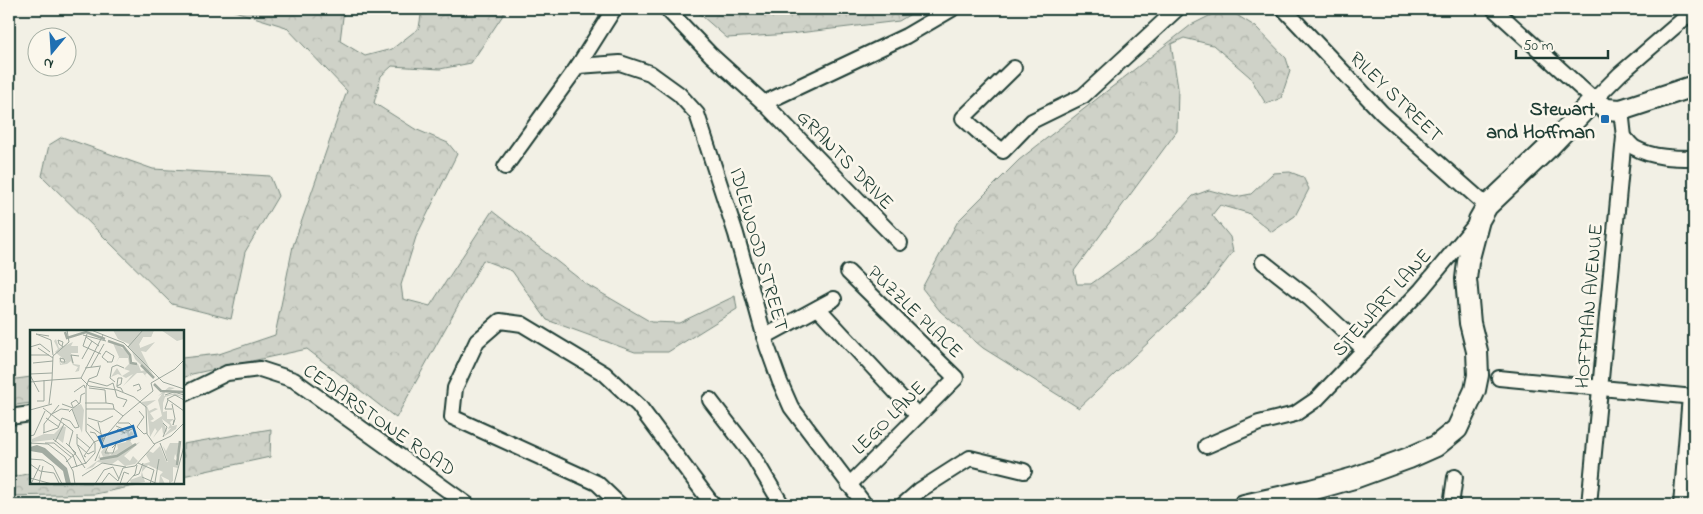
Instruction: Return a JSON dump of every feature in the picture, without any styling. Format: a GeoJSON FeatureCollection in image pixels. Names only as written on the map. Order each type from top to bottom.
{"type":"FeatureCollection","features":[{"type":"Feature","properties":{"kind":"street"},"geometry":{"type":"LineString","coordinates":[[505,167],[578,66],[614,9]]}},
{"type":"Feature","properties":{"kind":"street","name":"GRANTS DRIVE"},"geometry":{"type":"LineString","coordinates":[[667,9],[711,55],[764,103],[900,243]]}},
{"type":"Feature","properties":{"kind":"street"},"geometry":{"type":"LineString","coordinates":[[764,103],[906,36],[952,9]]}},
{"type":"Feature","properties":{"kind":"street"},"geometry":{"type":"LineString","coordinates":[[1014,68],[963,118],[1003,151],[1032,122],[1083,96],[1177,9]]}},
{"type":"Feature","properties":{"kind":"street","name":"RILEY STREET"},"geometry":{"type":"LineString","coordinates":[[1284,9],[1334,64],[1483,213]]}},
{"type":"Feature","properties":{"kind":"street"},"geometry":{"type":"LineString","coordinates":[[1494,9],[1606,110],[1621,110],[1694,86]]}},
{"type":"Feature","properties":{"kind":"street"},"geometry":{"type":"LineString","coordinates":[[1244,505],[1354,478],[1436,446],[1457,429],[1476,390],[1478,375],[1478,352],[1470,323],[1466,279],[1468,262],[1483,213],[1620,74],[1694,10]]}},
{"type":"Feature","properties":{"kind":"street","name":"IDLEWOOD STREET"},"geometry":{"type":"LineString","coordinates":[[578,66],[620,62],[650,73],[678,94],[697,114],[736,234],[764,337],[780,382],[791,407],[865,505]]}},
{"type":"Feature","properties":{"kind":"street","name":"HOFFMAN AVENUE"},"geometry":{"type":"LineString","coordinates":[[1589,505],[1624,137],[1621,110]]}},
{"type":"Feature","properties":{"kind":"street"},"geometry":{"type":"LineString","coordinates":[[1624,137],[1634,148],[1649,153],[1670,158],[1694,158]]}},
{"type":"Feature","properties":{"kind":"street","name":"STEWART LANE"},"geometry":{"type":"LineString","coordinates":[[1206,446],[1259,424],[1295,414],[1317,399],[1421,290],[1483,213]]}},
{"type":"Feature","properties":{"kind":"street"},"geometry":{"type":"LineString","coordinates":[[1263,262],[1310,300],[1365,350]]}},
{"type":"Feature","properties":{"kind":"street","name":"PUZZLE PLACE"},"geometry":{"type":"LineString","coordinates":[[848,272],[956,378]]}},
{"type":"Feature","properties":{"kind":"street"},"geometry":{"type":"LineString","coordinates":[[764,337],[834,299]]}},
{"type":"Feature","properties":{"kind":"street"},"geometry":{"type":"LineString","coordinates":[[818,308],[918,416]]}},
{"type":"Feature","properties":{"kind":"street"},"geometry":{"type":"LineString","coordinates":[[620,505],[597,483],[452,418],[455,388],[477,341],[500,320],[522,324],[605,374],[639,406],[713,505]]}},
{"type":"Feature","properties":{"kind":"street","name":"CEDARSTONE ROAD"},"geometry":{"type":"LineString","coordinates":[[184,394],[227,372],[260,369],[294,380],[468,505]]}},
{"type":"Feature","properties":{"kind":"street","name":"LEGO LANE"},"geometry":{"type":"LineString","coordinates":[[849,485],[956,378]]}},
{"type":"Feature","properties":{"kind":"street"},"geometry":{"type":"LineString","coordinates":[[1500,378],[1692,397],[1681,505]]}},
{"type":"Feature","properties":{"kind":"street"},"geometry":{"type":"LineString","coordinates":[[710,400],[753,456],[782,505]]}},
{"type":"Feature","properties":{"kind":"street"},"geometry":{"type":"LineString","coordinates":[[9,417],[30,414]]}},
{"type":"Feature","properties":{"kind":"street"},"geometry":{"type":"LineString","coordinates":[[903,505],[920,490],[970,458],[1024,471]]}},
{"type":"Feature","properties":{"kind":"street"},"geometry":{"type":"LineString","coordinates":[[1451,505],[1454,477]]}},
{"type":"Feature","properties":{"kind":"green space"},"geometry":{"type":"Polygon","coordinates":[[[228,9],[344,9],[340,41],[365,56],[392,49],[419,28],[422,9],[507,9],[471,63],[440,69],[392,66],[381,76],[374,103],[415,129],[448,143],[457,154],[416,237],[401,285],[403,299],[430,306],[492,211],[586,284],[651,322],[679,323],[735,296],[737,309],[668,352],[635,352],[547,320],[512,271],[483,260],[396,418],[307,349],[192,374],[184,378],[184,358],[219,354],[275,335],[293,246],[347,91],[286,27],[228,9]]]}},
{"type":"Feature","properties":{"kind":"green space"},"geometry":{"type":"Polygon","coordinates":[[[694,9],[919,9],[899,21],[790,34],[727,38],[694,9]]]}},
{"type":"Feature","properties":{"kind":"green space"},"geometry":{"type":"Polygon","coordinates":[[[1217,12],[1232,12],[1256,27],[1286,58],[1290,71],[1281,98],[1266,104],[1250,77],[1213,45],[1184,38],[1171,44],[1178,88],[1177,131],[1074,271],[1077,284],[1091,284],[1152,240],[1193,196],[1209,190],[1235,197],[1251,194],[1273,173],[1290,172],[1303,177],[1309,189],[1295,216],[1272,232],[1248,213],[1220,205],[1212,215],[1230,237],[1233,252],[1205,289],[1079,408],[983,348],[940,311],[922,288],[958,221],[1019,160],[1191,25],[1217,12]]]}},
{"type":"Feature","properties":{"kind":"green space"},"geometry":{"type":"Polygon","coordinates":[[[62,137],[153,169],[270,176],[278,196],[245,252],[231,319],[172,304],[42,176],[49,145],[62,137]]]}},
{"type":"Feature","properties":{"kind":"green space"},"geometry":{"type":"Polygon","coordinates":[[[30,377],[30,403],[9,406],[9,380],[30,377]]]}},
{"type":"Feature","properties":{"kind":"green space"},"geometry":{"type":"Polygon","coordinates":[[[271,429],[270,457],[184,476],[184,444],[271,429]]]}},
{"type":"Feature","properties":{"kind":"green space"},"geometry":{"type":"Polygon","coordinates":[[[30,473],[30,484],[144,484],[95,494],[9,496],[9,478],[30,473]]]}},
{"type":"Feature","properties":{"kind":"place","name":"Stewart and Hoffman"},"geometry":{"type":"Point","coordinates":[1605,119]}}]}
